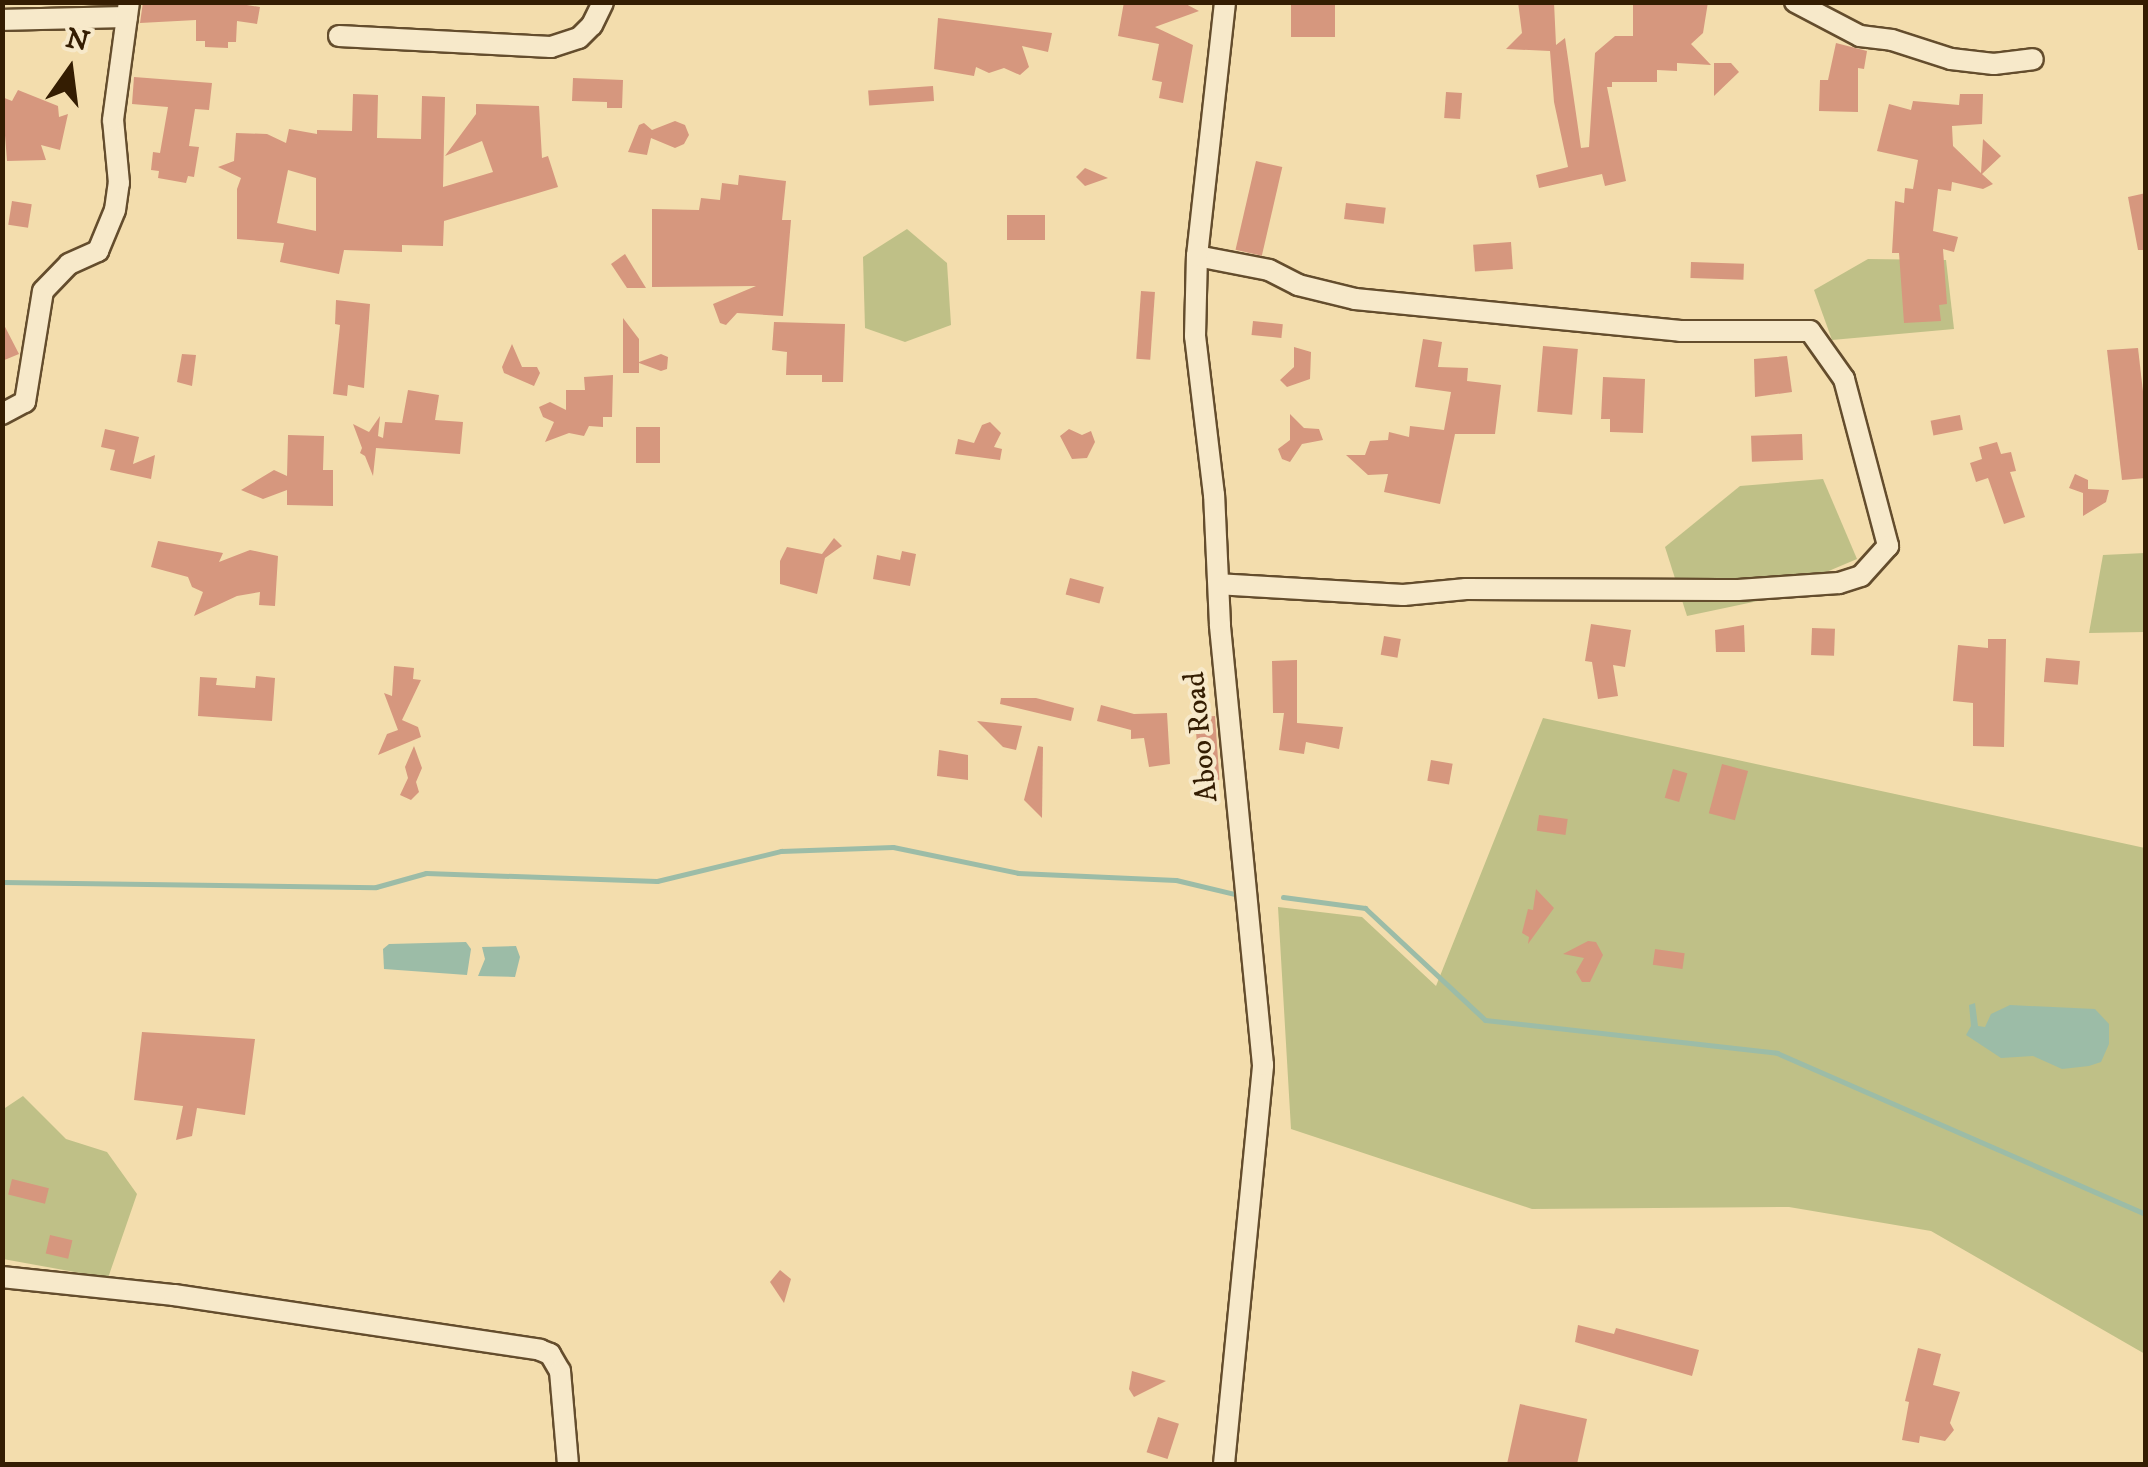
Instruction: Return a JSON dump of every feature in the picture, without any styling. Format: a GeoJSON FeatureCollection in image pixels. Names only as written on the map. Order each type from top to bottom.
{"type":"FeatureCollection","features":[{"type":"Feature","properties":{"kind":"street"},"geometry":{"type":"LineString","coordinates":[[339,36],[551,47],[579,38],[592,26],[603,2]]}},
{"type":"Feature","properties":{"kind":"street","name":"Aboo Road"},"geometry":{"type":"LineString","coordinates":[[1224,1464],[1263,1099],[1263,1041],[1195,336],[1198,256],[1225,2]]}},
{"type":"Feature","properties":{"kind":"street"},"geometry":{"type":"LineString","coordinates":[[1795,2],[1860,36],[1908,44],[1951,58],[1994,64],[2033,58]]}},
{"type":"Feature","properties":{"kind":"street"},"geometry":{"type":"LineString","coordinates":[[2,20],[128,10],[113,120],[118,184],[115,210],[98,250],[70,264],[44,291],[25,402],[2,414]]}},
{"type":"Feature","properties":{"kind":"street"},"geometry":{"type":"LineString","coordinates":[[1198,256],[1258,267],[1311,289],[1355,299],[1666,330],[1810,331],[1844,378],[1888,546],[1861,576],[1839,583],[1738,590],[1466,589],[1403,595],[1220,584]]}},
{"type":"Feature","properties":{"kind":"street"},"geometry":{"type":"LineString","coordinates":[[2,1277],[174,1295],[540,1350],[550,1354],[560,1372],[568,1464]]}},
{"type":"Feature","properties":{"kind":"green space"},"geometry":{"type":"Polygon","coordinates":[[[907,229],[947,263],[951,325],[905,342],[865,328],[863,257],[907,229]]]}},
{"type":"Feature","properties":{"kind":"green space"},"geometry":{"type":"Polygon","coordinates":[[[1868,259],[1946,260],[1954,329],[1832,340],[1814,290],[1868,259]]]}},
{"type":"Feature","properties":{"kind":"green space"},"geometry":{"type":"Polygon","coordinates":[[[1823,479],[1857,559],[1758,601],[1687,616],[1665,547],[1740,486],[1823,479]]]}},
{"type":"Feature","properties":{"kind":"green space"},"geometry":{"type":"Polygon","coordinates":[[[2145,553],[2145,632],[2089,633],[2103,555],[2145,553]]]}},
{"type":"Feature","properties":{"kind":"green space"},"geometry":{"type":"Polygon","coordinates":[[[1543,718],[2145,848],[2145,1354],[1931,1231],[1789,1207],[1532,1209],[1291,1129],[1278,907],[1362,917],[1436,986],[1543,718]]]}},
{"type":"Feature","properties":{"kind":"green space"},"geometry":{"type":"Polygon","coordinates":[[[23,1096],[66,1139],[107,1152],[137,1194],[108,1278],[3,1259],[2,1110],[23,1096]]]}},
{"type":"Feature","properties":{"kind":"shaded area"},"geometry":{"type":"Polygon","coordinates":[[[466,942],[471,949],[467,975],[384,969],[383,949],[389,944],[466,942]]]}},
{"type":"Feature","properties":{"kind":"shaded area"},"geometry":{"type":"Polygon","coordinates":[[[516,946],[520,957],[515,977],[478,976],[485,959],[482,947],[516,946]]]}},
{"type":"Feature","properties":{"kind":"shaded area"},"geometry":{"type":"Polygon","coordinates":[[[1975,1003],[1978,1026],[1985,1027],[1991,1014],[2010,1005],[2095,1009],[2109,1024],[2109,1044],[2101,1062],[2089,1066],[2062,1069],[2033,1056],[2001,1058],[1966,1035],[1971,1026],[1969,1005],[1975,1003]]]}},
{"type":"Feature","properties":{"kind":"building"},"geometry":{"type":"Polygon","coordinates":[[[143,2],[228,2],[260,7],[257,24],[237,21],[236,42],[228,42],[228,48],[205,47],[205,41],[196,41],[196,20],[140,23],[143,2]]]}},
{"type":"Feature","properties":{"kind":"building"},"geometry":{"type":"Polygon","coordinates":[[[1124,2],[1182,2],[1199,11],[1155,27],[1193,45],[1183,103],[1159,98],[1162,82],[1152,80],[1159,44],[1118,36],[1124,2]]]}},
{"type":"Feature","properties":{"kind":"building"},"geometry":{"type":"Polygon","coordinates":[[[1291,2],[1335,2],[1335,37],[1291,37],[1291,2]]]}},
{"type":"Feature","properties":{"kind":"building"},"geometry":{"type":"Polygon","coordinates":[[[1518,2],[1554,2],[1556,45],[1565,38],[1581,148],[1589,147],[1595,53],[1615,36],[1633,36],[1633,2],[1708,2],[1703,33],[1691,44],[1711,65],[1677,63],[1677,71],[1657,70],[1657,82],[1612,82],[1612,87],[1607,87],[1626,181],[1605,186],[1602,174],[1539,188],[1536,175],[1568,167],[1554,102],[1550,51],[1506,49],[1522,33],[1518,2]]]}},
{"type":"Feature","properties":{"kind":"building"},"geometry":{"type":"Polygon","coordinates":[[[938,18],[1052,33],[1048,52],[1022,46],[1029,67],[1020,75],[1004,68],[989,73],[976,67],[974,76],[934,69],[938,18]]]}},
{"type":"Feature","properties":{"kind":"building"},"geometry":{"type":"Polygon","coordinates":[[[1836,43],[1867,51],[1864,69],[1858,68],[1858,112],[1819,111],[1820,80],[1828,80],[1836,43]]]}},
{"type":"Feature","properties":{"kind":"building"},"geometry":{"type":"Polygon","coordinates":[[[1714,63],[1731,63],[1739,72],[1714,96],[1714,63]]]}},
{"type":"Feature","properties":{"kind":"building"},"geometry":{"type":"Polygon","coordinates":[[[134,77],[212,83],[209,110],[195,109],[189,146],[199,147],[194,177],[188,176],[186,183],[158,178],[159,171],[151,170],[153,152],[160,153],[168,107],[132,104],[134,77]]]}},
{"type":"Feature","properties":{"kind":"building"},"geometry":{"type":"Polygon","coordinates":[[[573,78],[623,80],[622,108],[607,108],[607,102],[572,101],[573,78]]]}},
{"type":"Feature","properties":{"kind":"building"},"geometry":{"type":"Polygon","coordinates":[[[933,86],[934,101],[869,105],[868,91],[933,86]]]}},
{"type":"Feature","properties":{"kind":"building"},"geometry":{"type":"Polygon","coordinates":[[[18,90],[58,106],[59,117],[68,114],[60,150],[41,145],[46,160],[7,161],[2,97],[12,101],[18,90]]]}},
{"type":"Feature","properties":{"kind":"building"},"geometry":{"type":"Polygon","coordinates":[[[1446,92],[1462,93],[1460,119],[1444,118],[1446,92]]]}},
{"type":"Feature","properties":{"kind":"building"},"geometry":{"type":"Polygon","coordinates":[[[353,94],[378,95],[377,138],[421,139],[422,96],[445,97],[443,187],[493,172],[482,141],[445,156],[476,114],[476,104],[539,106],[542,158],[548,156],[558,187],[444,221],[443,246],[402,245],[402,252],[344,250],[339,274],[280,262],[284,243],[237,239],[237,189],[241,178],[218,167],[234,161],[236,133],[267,134],[286,143],[289,129],[317,134],[317,130],[352,131],[353,94]],[[288,170],[277,223],[316,231],[316,178],[288,170]]]}},
{"type":"Feature","properties":{"kind":"building"},"geometry":{"type":"Polygon","coordinates":[[[1960,94],[1983,94],[1982,124],[1952,126],[1953,146],[1981,173],[1983,139],[2001,156],[1982,174],[1993,184],[1983,189],[1952,182],[1951,191],[1938,189],[1933,231],[1958,237],[1954,252],[1943,249],[1947,304],[1939,305],[1941,321],[1904,323],[1899,253],[1892,253],[1895,201],[1904,203],[1905,188],[1913,189],[1918,160],[1877,151],[1889,104],[1911,110],[1913,101],[1959,105],[1960,94]]]}},
{"type":"Feature","properties":{"kind":"building"},"geometry":{"type":"Polygon","coordinates":[[[675,121],[685,125],[689,135],[684,144],[675,148],[651,138],[647,155],[628,152],[639,125],[644,123],[652,130],[675,121]]]}},
{"type":"Feature","properties":{"kind":"building"},"geometry":{"type":"Polygon","coordinates":[[[1256,161],[1282,167],[1262,256],[1236,250],[1256,161]]]}},
{"type":"Feature","properties":{"kind":"building"},"geometry":{"type":"Polygon","coordinates":[[[1085,168],[1108,178],[1085,186],[1076,177],[1085,168]]]}},
{"type":"Feature","properties":{"kind":"building"},"geometry":{"type":"Polygon","coordinates":[[[739,175],[786,181],[782,220],[791,220],[783,316],[737,313],[726,325],[720,323],[713,304],[756,286],[652,287],[652,209],[699,210],[701,198],[720,200],[722,183],[738,185],[739,175]]]}},
{"type":"Feature","properties":{"kind":"building"},"geometry":{"type":"Polygon","coordinates":[[[2146,193],[2146,250],[2138,250],[2128,197],[2146,193]]]}},
{"type":"Feature","properties":{"kind":"building"},"geometry":{"type":"Polygon","coordinates":[[[12,201],[32,204],[28,228],[8,225],[12,201]]]}},
{"type":"Feature","properties":{"kind":"building"},"geometry":{"type":"Polygon","coordinates":[[[1346,203],[1386,208],[1384,224],[1344,219],[1346,203]]]}},
{"type":"Feature","properties":{"kind":"building"},"geometry":{"type":"Polygon","coordinates":[[[1007,215],[1045,215],[1045,240],[1007,240],[1007,215]]]}},
{"type":"Feature","properties":{"kind":"building"},"geometry":{"type":"Polygon","coordinates":[[[1511,242],[1513,269],[1475,272],[1473,245],[1511,242]]]}},
{"type":"Feature","properties":{"kind":"building"},"geometry":{"type":"Polygon","coordinates":[[[625,254],[646,288],[627,288],[611,264],[625,254]]]}},
{"type":"Feature","properties":{"kind":"building"},"geometry":{"type":"Polygon","coordinates":[[[1691,262],[1744,264],[1743,280],[1690,278],[1691,262]]]}},
{"type":"Feature","properties":{"kind":"building"},"geometry":{"type":"Polygon","coordinates":[[[1141,291],[1155,292],[1150,360],[1136,359],[1141,291]]]}},
{"type":"Feature","properties":{"kind":"building"},"geometry":{"type":"Polygon","coordinates":[[[336,300],[370,304],[364,388],[348,385],[347,396],[333,394],[340,325],[335,324],[336,300]]]}},
{"type":"Feature","properties":{"kind":"building"},"geometry":{"type":"Polygon","coordinates":[[[623,318],[639,339],[639,362],[661,354],[668,357],[667,369],[661,371],[639,363],[639,373],[623,373],[623,318]]]}},
{"type":"Feature","properties":{"kind":"building"},"geometry":{"type":"Polygon","coordinates":[[[2,321],[19,354],[2,361],[2,321]]]}},
{"type":"Feature","properties":{"kind":"building"},"geometry":{"type":"Polygon","coordinates":[[[1253,321],[1283,324],[1281,338],[1252,335],[1253,321]]]}},
{"type":"Feature","properties":{"kind":"building"},"geometry":{"type":"Polygon","coordinates":[[[774,322],[845,324],[843,382],[822,382],[822,375],[786,375],[787,352],[772,350],[774,322]]]}},
{"type":"Feature","properties":{"kind":"building"},"geometry":{"type":"Polygon","coordinates":[[[1423,339],[1442,342],[1438,367],[1468,368],[1467,381],[1501,385],[1495,434],[1455,434],[1440,504],[1384,492],[1388,474],[1368,475],[1346,455],[1365,455],[1370,441],[1388,440],[1389,432],[1409,437],[1410,426],[1444,430],[1451,392],[1415,387],[1423,339]]]}},
{"type":"Feature","properties":{"kind":"building"},"geometry":{"type":"Polygon","coordinates":[[[512,344],[522,367],[537,367],[540,373],[534,386],[504,373],[502,367],[512,344]]]}},
{"type":"Feature","properties":{"kind":"building"},"geometry":{"type":"Polygon","coordinates":[[[1543,346],[1578,349],[1572,415],[1537,412],[1543,346]]]}},
{"type":"Feature","properties":{"kind":"building"},"geometry":{"type":"Polygon","coordinates":[[[1294,347],[1311,352],[1310,379],[1287,387],[1280,380],[1294,367],[1294,347]]]}},
{"type":"Feature","properties":{"kind":"building"},"geometry":{"type":"Polygon","coordinates":[[[2138,348],[2146,418],[2146,478],[2122,480],[2107,350],[2138,348]]]}},
{"type":"Feature","properties":{"kind":"building"},"geometry":{"type":"Polygon","coordinates":[[[182,354],[196,355],[192,386],[177,382],[182,354]]]}},
{"type":"Feature","properties":{"kind":"building"},"geometry":{"type":"Polygon","coordinates":[[[1787,356],[1792,392],[1755,397],[1754,359],[1787,356]]]}},
{"type":"Feature","properties":{"kind":"building"},"geometry":{"type":"Polygon","coordinates":[[[613,375],[612,417],[603,417],[603,427],[589,426],[584,436],[569,433],[545,442],[554,422],[543,417],[539,407],[550,402],[566,410],[566,390],[585,390],[584,377],[613,375]]]}},
{"type":"Feature","properties":{"kind":"building"},"geometry":{"type":"Polygon","coordinates":[[[1603,377],[1645,379],[1643,433],[1610,432],[1610,419],[1601,419],[1603,377]]]}},
{"type":"Feature","properties":{"kind":"building"},"geometry":{"type":"Polygon","coordinates":[[[408,390],[439,395],[435,420],[463,422],[460,454],[376,448],[373,476],[360,453],[362,448],[353,424],[369,432],[380,416],[378,436],[383,438],[385,422],[402,423],[408,390]]]}},
{"type":"Feature","properties":{"kind":"building"},"geometry":{"type":"Polygon","coordinates":[[[1290,414],[1304,428],[1319,429],[1323,440],[1302,444],[1290,462],[1282,459],[1278,449],[1290,440],[1290,414]]]}},
{"type":"Feature","properties":{"kind":"building"},"geometry":{"type":"Polygon","coordinates":[[[1960,415],[1963,430],[1933,435],[1931,421],[1960,415]]]}},
{"type":"Feature","properties":{"kind":"building"},"geometry":{"type":"Polygon","coordinates":[[[990,422],[1001,433],[994,447],[1002,449],[1000,460],[955,454],[958,439],[974,443],[982,425],[990,422]]]}},
{"type":"Feature","properties":{"kind":"building"},"geometry":{"type":"Polygon","coordinates":[[[636,427],[660,427],[660,463],[636,463],[636,427]]]}},
{"type":"Feature","properties":{"kind":"building"},"geometry":{"type":"Polygon","coordinates":[[[105,429],[139,437],[133,464],[155,455],[151,479],[110,470],[115,450],[101,447],[105,429]]]}},
{"type":"Feature","properties":{"kind":"building"},"geometry":{"type":"Polygon","coordinates":[[[1069,429],[1082,435],[1091,431],[1095,442],[1087,458],[1072,459],[1060,436],[1069,429]]]}},
{"type":"Feature","properties":{"kind":"building"},"geometry":{"type":"Polygon","coordinates":[[[1802,434],[1803,460],[1752,462],[1751,436],[1802,434]]]}},
{"type":"Feature","properties":{"kind":"building"},"geometry":{"type":"Polygon","coordinates":[[[288,435],[324,436],[323,470],[333,470],[333,506],[287,505],[287,490],[263,499],[241,490],[274,470],[287,476],[288,435]]]}},
{"type":"Feature","properties":{"kind":"building"},"geometry":{"type":"Polygon","coordinates":[[[1997,442],[2001,454],[2011,452],[2016,471],[2010,472],[2025,517],[2004,524],[1988,478],[1976,482],[1970,463],[1982,459],[1979,447],[1997,442]]]}},
{"type":"Feature","properties":{"kind":"building"},"geometry":{"type":"Polygon","coordinates":[[[2075,474],[2088,480],[2088,489],[2109,490],[2106,502],[2083,516],[2083,493],[2069,488],[2075,474]]]}},
{"type":"Feature","properties":{"kind":"building"},"geometry":{"type":"Polygon","coordinates":[[[834,538],[842,546],[825,558],[817,594],[780,584],[780,561],[787,547],[822,554],[834,538]]]}},
{"type":"Feature","properties":{"kind":"building"},"geometry":{"type":"Polygon","coordinates":[[[158,541],[223,553],[219,562],[250,550],[278,556],[275,606],[259,605],[260,592],[237,596],[194,616],[203,592],[192,587],[188,577],[151,567],[158,541]]]}},
{"type":"Feature","properties":{"kind":"building"},"geometry":{"type":"Polygon","coordinates":[[[902,551],[916,554],[910,586],[873,579],[877,555],[900,560],[902,551]]]}},
{"type":"Feature","properties":{"kind":"building"},"geometry":{"type":"Polygon","coordinates":[[[1070,578],[1104,587],[1099,603],[1066,594],[1070,578]]]}},
{"type":"Feature","properties":{"kind":"building"},"geometry":{"type":"Polygon","coordinates":[[[1591,624],[1631,630],[1625,667],[1613,665],[1618,696],[1598,699],[1592,662],[1585,661],[1591,624]]]}},
{"type":"Feature","properties":{"kind":"building"},"geometry":{"type":"Polygon","coordinates":[[[1744,625],[1745,652],[1716,652],[1715,630],[1744,625]]]}},
{"type":"Feature","properties":{"kind":"building"},"geometry":{"type":"Polygon","coordinates":[[[1812,628],[1835,629],[1834,656],[1811,655],[1812,628]]]}},
{"type":"Feature","properties":{"kind":"building"},"geometry":{"type":"Polygon","coordinates":[[[1384,636],[1401,639],[1397,658],[1381,655],[1384,636]]]}},
{"type":"Feature","properties":{"kind":"building"},"geometry":{"type":"Polygon","coordinates":[[[1988,639],[2006,639],[2004,747],[1973,746],[1973,703],[1953,701],[1958,645],[1988,648],[1988,639]]]}},
{"type":"Feature","properties":{"kind":"building"},"geometry":{"type":"Polygon","coordinates":[[[2046,658],[2080,661],[2078,685],[2044,682],[2046,658]]]}},
{"type":"Feature","properties":{"kind":"building"},"geometry":{"type":"Polygon","coordinates":[[[1297,660],[1297,723],[1343,727],[1339,749],[1306,742],[1304,754],[1279,750],[1284,713],[1273,713],[1272,661],[1297,660]]]}},
{"type":"Feature","properties":{"kind":"building"},"geometry":{"type":"Polygon","coordinates":[[[394,666],[414,668],[413,679],[421,680],[402,720],[418,727],[421,737],[378,755],[387,734],[398,730],[384,693],[392,696],[394,666]]]}},
{"type":"Feature","properties":{"kind":"building"},"geometry":{"type":"Polygon","coordinates":[[[256,676],[275,678],[272,721],[198,716],[200,677],[217,678],[216,685],[255,688],[256,676]]]}},
{"type":"Feature","properties":{"kind":"building"},"geometry":{"type":"Polygon","coordinates":[[[1001,698],[1036,698],[1074,708],[1071,721],[1000,704],[1001,698]]]}},
{"type":"Feature","properties":{"kind":"building"},"geometry":{"type":"Polygon","coordinates":[[[1101,705],[1134,714],[1167,713],[1170,764],[1149,767],[1144,738],[1131,739],[1131,730],[1097,721],[1101,705]]]}},
{"type":"Feature","properties":{"kind":"building"},"geometry":{"type":"Polygon","coordinates":[[[1215,716],[1219,780],[1200,781],[1195,717],[1215,716]]]}},
{"type":"Feature","properties":{"kind":"building"},"geometry":{"type":"Polygon","coordinates":[[[977,721],[1022,726],[1016,750],[1003,747],[977,721]]]}},
{"type":"Feature","properties":{"kind":"building"},"geometry":{"type":"Polygon","coordinates":[[[414,746],[422,768],[416,782],[419,792],[411,800],[400,795],[408,778],[405,767],[414,746]]]}},
{"type":"Feature","properties":{"kind":"building"},"geometry":{"type":"Polygon","coordinates":[[[1038,746],[1043,747],[1042,818],[1024,800],[1038,746]]]}},
{"type":"Feature","properties":{"kind":"building"},"geometry":{"type":"Polygon","coordinates":[[[939,750],[968,755],[968,780],[937,776],[939,750]]]}},
{"type":"Feature","properties":{"kind":"building"},"geometry":{"type":"Polygon","coordinates":[[[1431,760],[1453,764],[1449,785],[1427,781],[1431,760]]]}},
{"type":"Feature","properties":{"kind":"building"},"geometry":{"type":"Polygon","coordinates":[[[1722,764],[1748,771],[1735,820],[1709,813],[1722,764]]]}},
{"type":"Feature","properties":{"kind":"building"},"geometry":{"type":"Polygon","coordinates":[[[1673,769],[1687,773],[1679,802],[1665,798],[1673,769]]]}},
{"type":"Feature","properties":{"kind":"building"},"geometry":{"type":"Polygon","coordinates":[[[1539,815],[1568,819],[1565,835],[1537,831],[1539,815]]]}},
{"type":"Feature","properties":{"kind":"building"},"geometry":{"type":"Polygon","coordinates":[[[1536,889],[1554,908],[1528,944],[1529,937],[1522,933],[1528,909],[1533,910],[1536,889]]]}},
{"type":"Feature","properties":{"kind":"building"},"geometry":{"type":"Polygon","coordinates":[[[1588,941],[1596,942],[1603,955],[1590,982],[1582,982],[1576,972],[1584,958],[1563,954],[1588,941]]]}},
{"type":"Feature","properties":{"kind":"building"},"geometry":{"type":"Polygon","coordinates":[[[1655,949],[1685,953],[1682,969],[1653,965],[1655,949]]]}},
{"type":"Feature","properties":{"kind":"building"},"geometry":{"type":"Polygon","coordinates":[[[142,1032],[255,1039],[245,1115],[197,1108],[192,1136],[176,1140],[183,1106],[134,1100],[142,1032]]]}},
{"type":"Feature","properties":{"kind":"building"},"geometry":{"type":"Polygon","coordinates":[[[12,1179],[49,1188],[45,1204],[8,1195],[12,1179]]]}},
{"type":"Feature","properties":{"kind":"building"},"geometry":{"type":"Polygon","coordinates":[[[50,1235],[72,1240],[68,1259],[46,1254],[50,1235]]]}},
{"type":"Feature","properties":{"kind":"building"},"geometry":{"type":"Polygon","coordinates":[[[780,1270],[791,1279],[784,1303],[770,1282],[780,1270]]]}},
{"type":"Feature","properties":{"kind":"building"},"geometry":{"type":"Polygon","coordinates":[[[1578,1325],[1614,1334],[1616,1328],[1699,1350],[1692,1376],[1575,1342],[1578,1325]]]}},
{"type":"Feature","properties":{"kind":"building"},"geometry":{"type":"Polygon","coordinates":[[[1918,1348],[1941,1354],[1933,1385],[1960,1392],[1950,1423],[1954,1430],[1945,1441],[1920,1436],[1919,1443],[1902,1440],[1909,1402],[1905,1401],[1918,1348]]]}},
{"type":"Feature","properties":{"kind":"building"},"geometry":{"type":"Polygon","coordinates":[[[1132,1371],[1166,1381],[1134,1397],[1129,1389],[1132,1371]]]}},
{"type":"Feature","properties":{"kind":"building"},"geometry":{"type":"Polygon","coordinates":[[[1520,1404],[1587,1419],[1577,1464],[1507,1464],[1520,1404]]]}},
{"type":"Feature","properties":{"kind":"building"},"geometry":{"type":"Polygon","coordinates":[[[1158,1417],[1179,1424],[1167,1459],[1147,1452],[1158,1417]]]}},
{"type":"Feature","properties":{"kind":"waterway"},"geometry":{"type":"LineString","coordinates":[[2,882],[376,887],[426,873],[657,881],[781,851],[893,847],[1018,873],[1176,880],[1239,895]]}},
{"type":"Feature","properties":{"kind":"waterway"},"geometry":{"type":"LineString","coordinates":[[1283,897],[1365,908],[1485,1020],[1777,1053],[2146,1214]]}}]}
